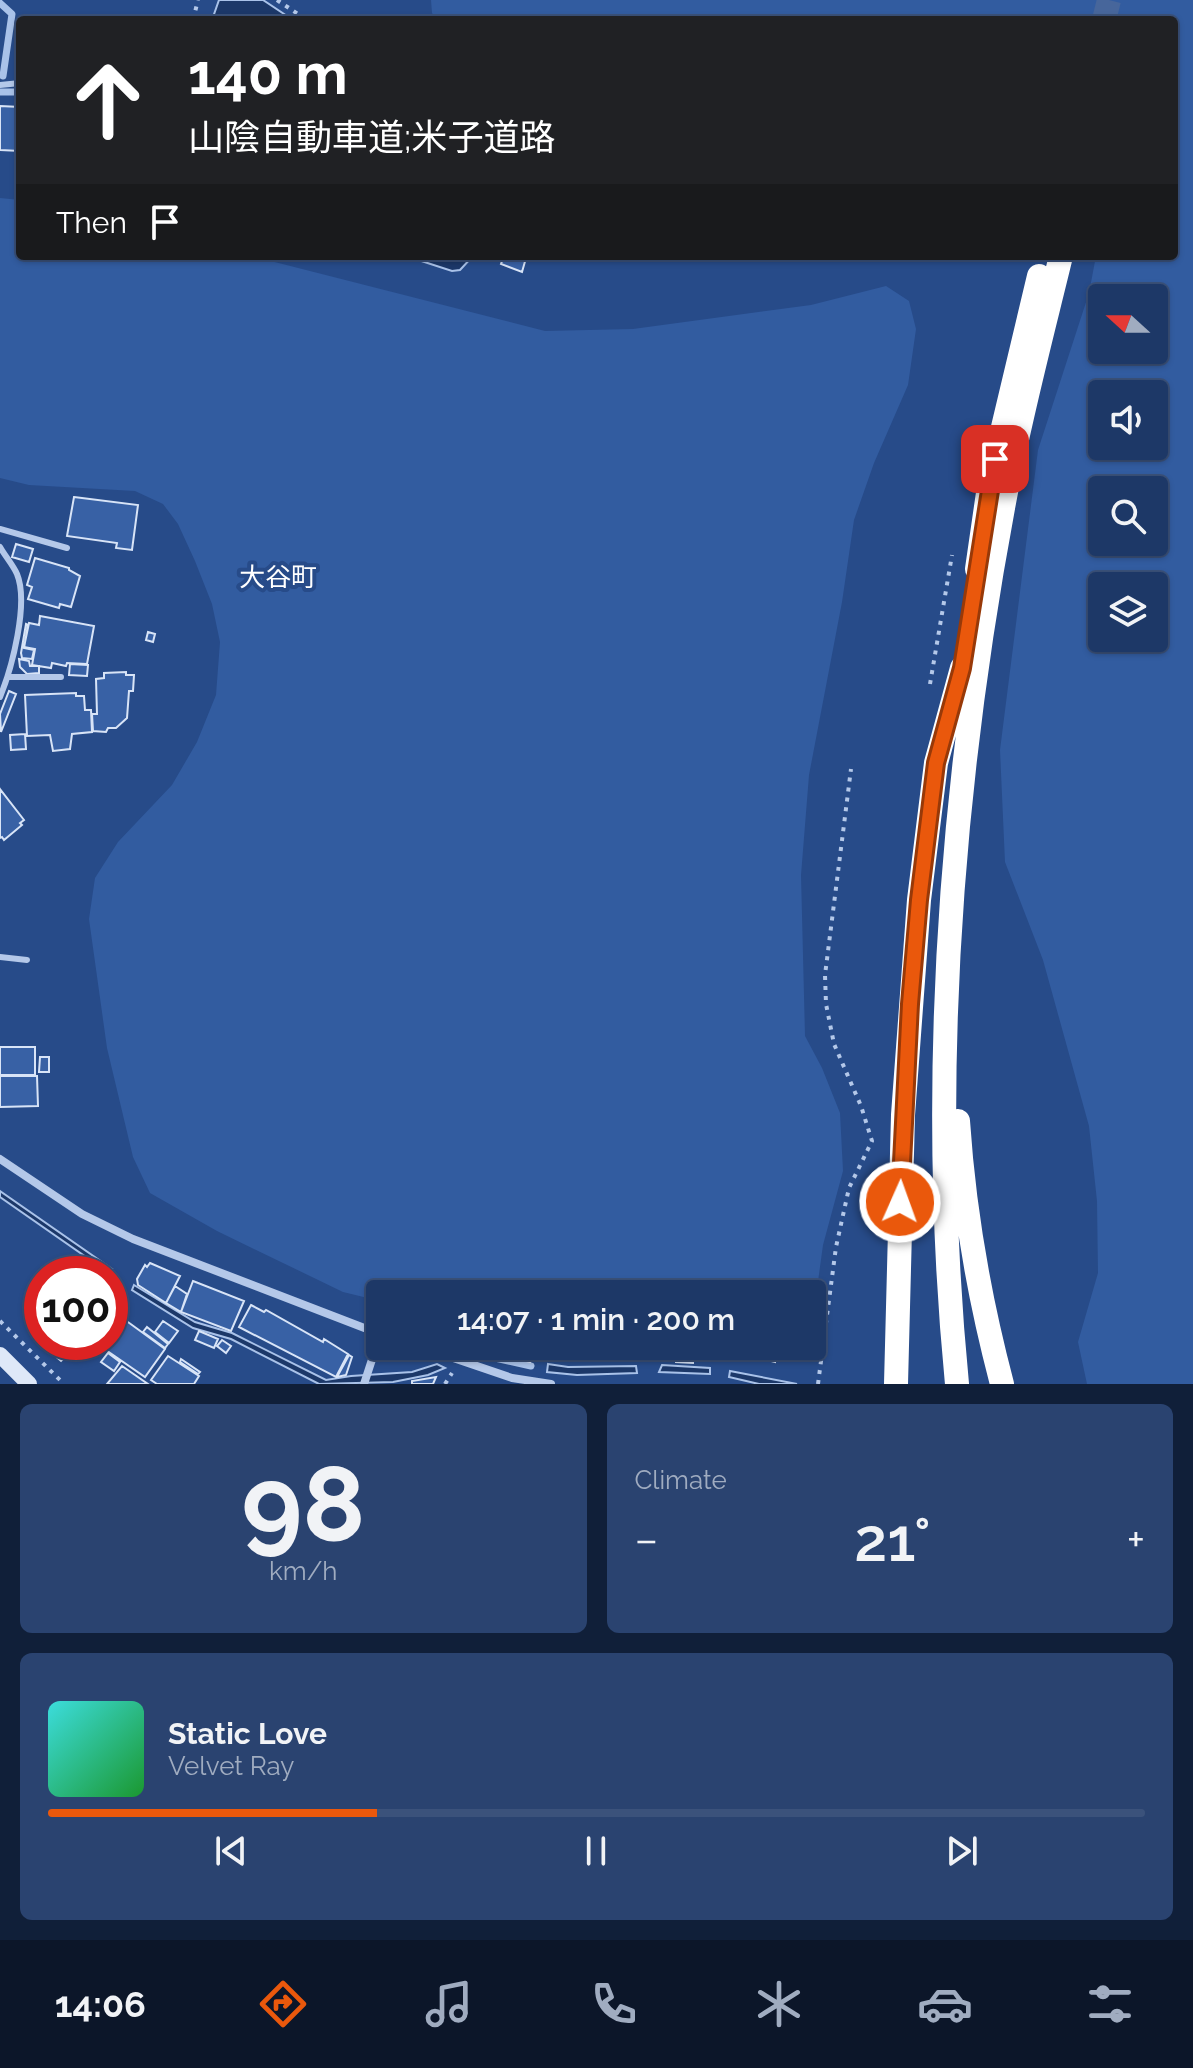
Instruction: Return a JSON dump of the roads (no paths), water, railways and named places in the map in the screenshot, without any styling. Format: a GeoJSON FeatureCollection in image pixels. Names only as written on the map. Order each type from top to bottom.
{"type":"FeatureCollection","features":[{"type":"Feature","properties":{"kind":"highway"},"geometry":{"type":"LineString","coordinates":[[942,1384],[929,1224],[931,988],[962,668],[989,486],[1043,260]]}},
{"type":"Feature","properties":{"kind":"highway"},"geometry":{"type":"LineString","coordinates":[[957,1384],[945,1224],[943,1098],[959,810],[981,642],[1006,491],[1060,260]]}},
{"type":"Feature","properties":{"kind":"highway"},"geometry":{"type":"LineString","coordinates":[[896,1384],[903,1115],[919,900],[936,763],[962,668]]}},
{"type":"Feature","properties":{"kind":"highway"},"geometry":{"type":"LineString","coordinates":[[966,755],[954,981],[955,1072],[970,1233],[982,1307],[1002,1384]]}},
{"type":"Feature","properties":{"kind":"main road"},"geometry":{"type":"LineString","coordinates":[[0,1355],[29,1384]]}},
{"type":"Feature","properties":{"kind":"street"},"geometry":{"type":"LineString","coordinates":[[0,1159],[82,1214],[133,1239],[366,1330]]}},
{"type":"Feature","properties":{"kind":"street"},"geometry":{"type":"LineString","coordinates":[[364,1384],[372,1360]]}},
{"type":"Feature","properties":{"kind":"street"},"geometry":{"type":"LineString","coordinates":[[459,1360],[512,1378],[551,1384]]}},
{"type":"Feature","properties":{"kind":"lane"},"geometry":{"type":"LineString","coordinates":[[0,529],[67,548]]}},
{"type":"Feature","properties":{"kind":"lane"},"geometry":{"type":"LineString","coordinates":[[0,547],[17,574],[21,591],[9,677],[0,697]]}},
{"type":"Feature","properties":{"kind":"lane"},"geometry":{"type":"LineString","coordinates":[[9,677],[61,677]]}},
{"type":"Feature","properties":{"kind":"lane"},"geometry":{"type":"LineString","coordinates":[[0,957],[27,960]]}},
{"type":"Feature","properties":{"kind":"waterway"},"geometry":{"type":"LineString","coordinates":[[0,3],[12,14],[3,76]]}},
{"type":"Feature","properties":{"kind":"waterway"},"geometry":{"type":"LineString","coordinates":[[0,92],[16,92]]}},
{"type":"Feature","properties":{"kind":"waterway"},"geometry":{"type":"LineString","coordinates":[[504,1360],[531,1366]]}},
{"type":"Feature","properties":{"kind":"tunnel"},"geometry":{"type":"LineString","coordinates":[[1105,16],[1109,0]]}},
{"type":"Feature","properties":{"kind":"district","name":"大谷町"},"geometry":{"type":"Point","coordinates":[278,577]}}]}
